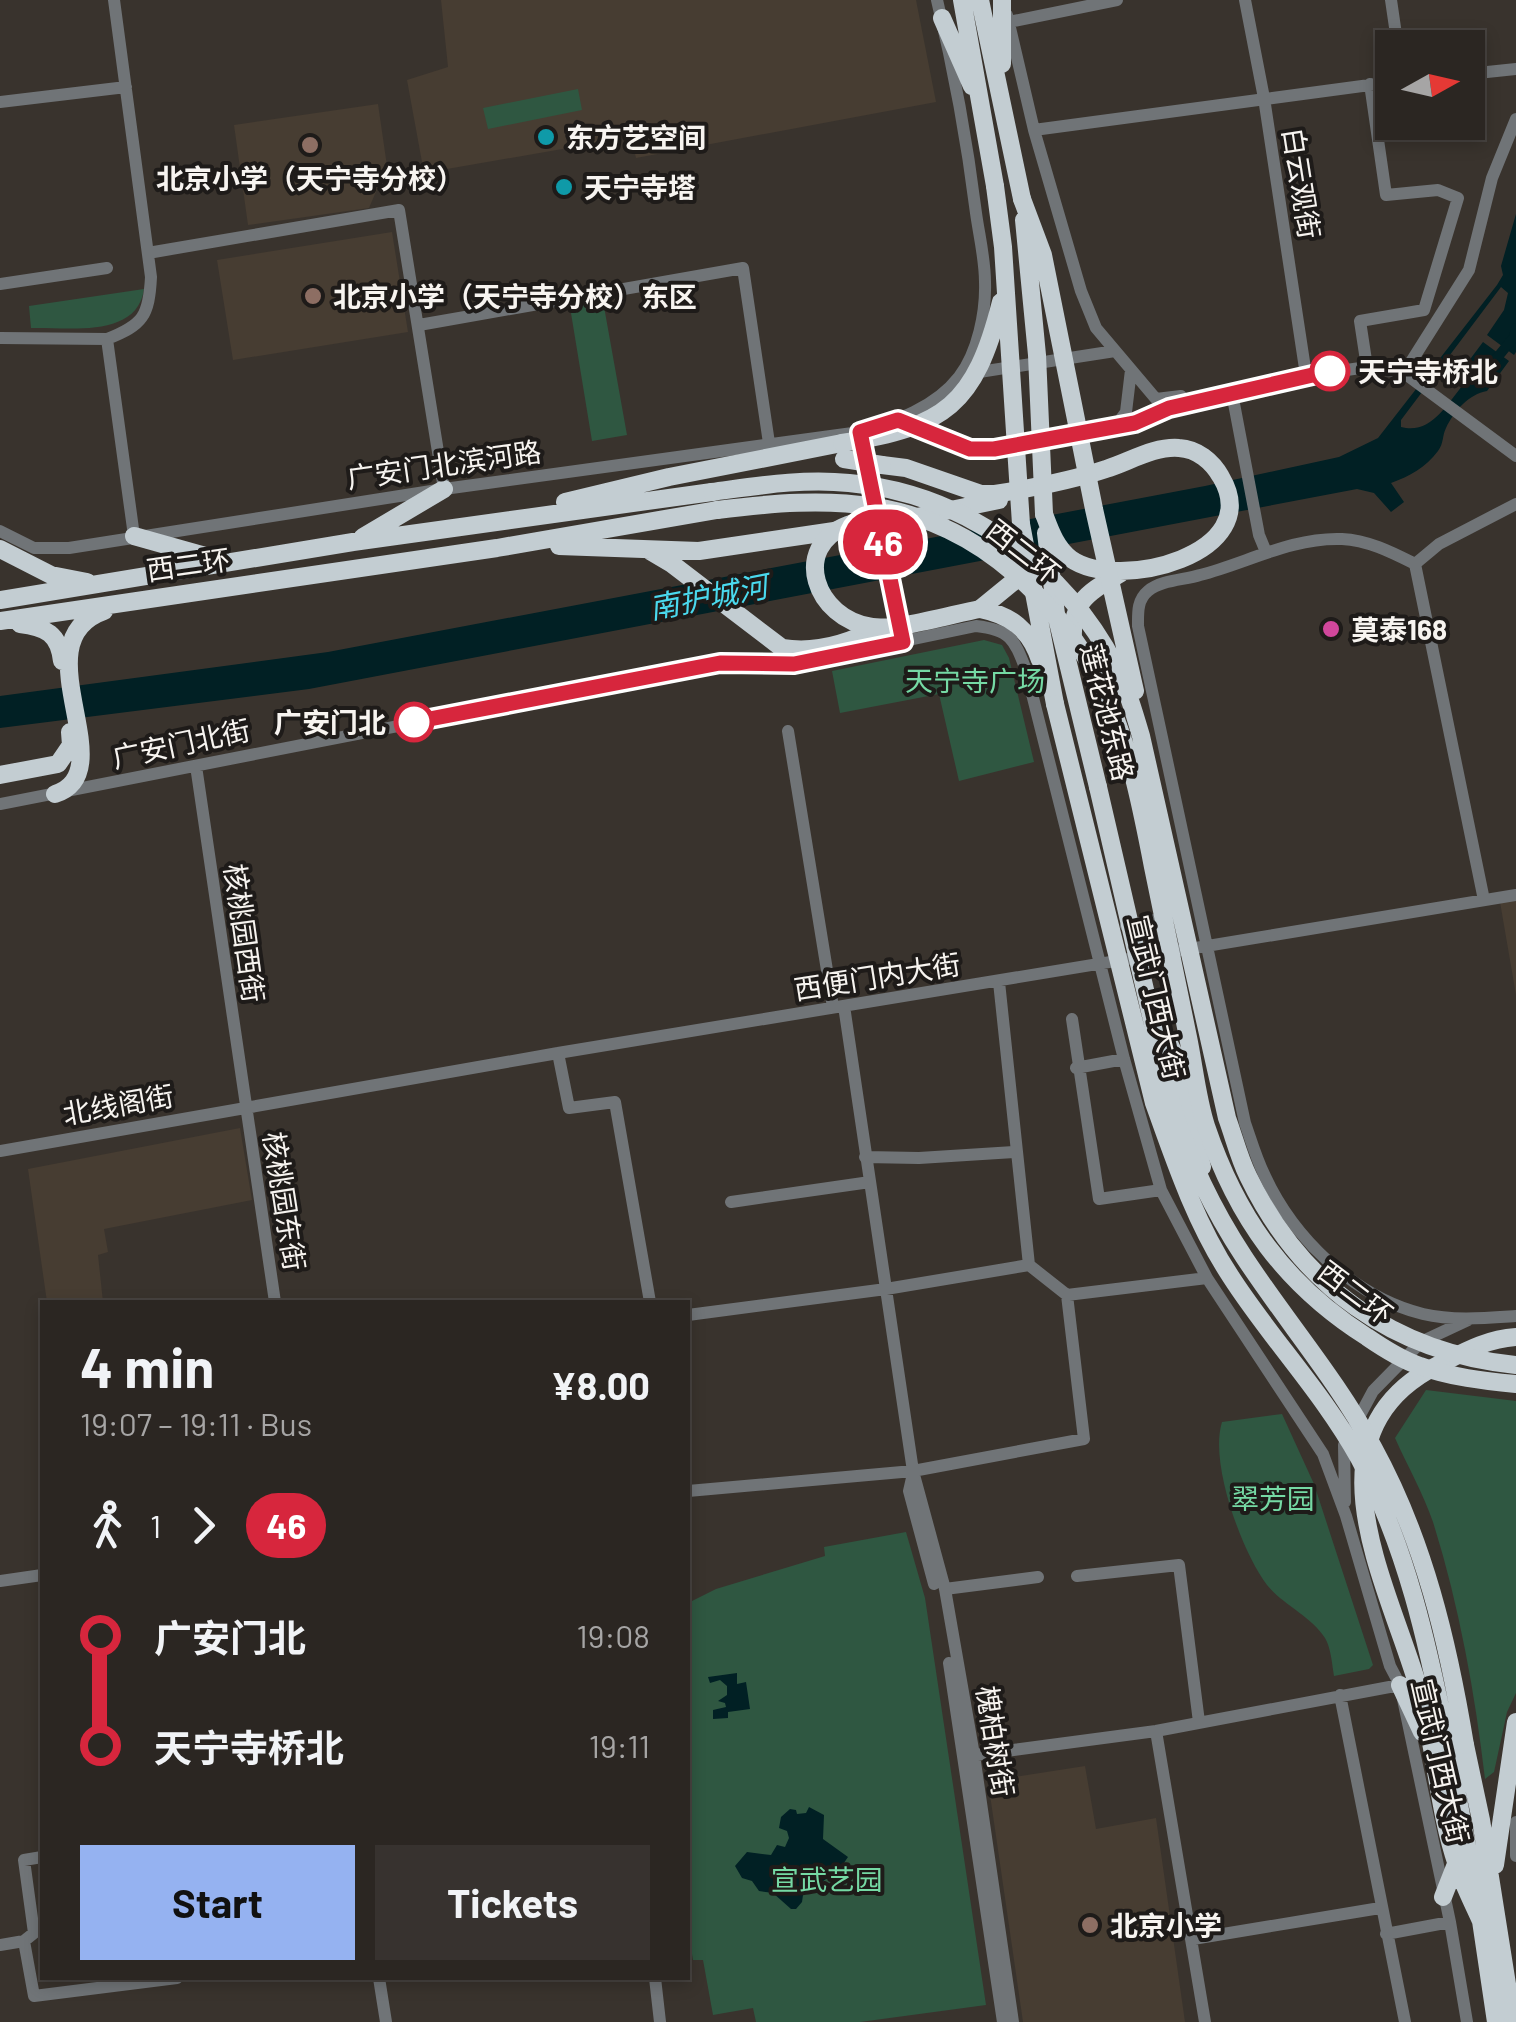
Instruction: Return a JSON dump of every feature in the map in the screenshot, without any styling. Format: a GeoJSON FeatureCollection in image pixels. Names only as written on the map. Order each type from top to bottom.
{"type":"FeatureCollection","features":[{"type":"Feature","properties":{"kind":"highway"},"geometry":{"type":"LineString","coordinates":[[962,0],[995,186],[1021,524],[1018,578],[980,609]]}},
{"type":"Feature","properties":{"kind":"highway","name":"莲花池东路"},"geometry":{"type":"LineString","coordinates":[[980,0],[1020,191],[1036,355],[1044,514],[1056,614],[1145,993]]}},
{"type":"Feature","properties":{"kind":"highway"},"geometry":{"type":"LineString","coordinates":[[1002,0],[1002,100]]}},
{"type":"Feature","properties":{"kind":"highway"},"geometry":{"type":"LineString","coordinates":[[939,9],[981,106]]}},
{"type":"Feature","properties":{"kind":"highway"},"geometry":{"type":"LineString","coordinates":[[1020,191],[1043,256],[1134,683],[1141,736]]}},
{"type":"Feature","properties":{"kind":"highway"},"geometry":{"type":"LineString","coordinates":[[843,451],[926,423],[954,402],[972,382],[988,351],[1005,287]]}},
{"type":"Feature","properties":{"kind":"highway"},"geometry":{"type":"LineString","coordinates":[[498,548],[732,548],[861,526],[883,526],[993,502],[1174,447],[1190,449],[1214,466],[1223,479],[1229,502],[1227,520],[1213,541],[1191,557],[1100,577],[1074,610],[1073,642],[1098,787]]}},
{"type":"Feature","properties":{"kind":"highway"},"geometry":{"type":"LineString","coordinates":[[492,522],[775,449],[843,451],[946,480],[980,494],[1032,488]]}},
{"type":"Feature","properties":{"kind":"highway","name":"西二环"},"geometry":{"type":"LineString","coordinates":[[0,622],[498,548],[785,483],[849,482],[899,492],[979,522],[1022,552],[1080,611],[1120,676],[1141,736],[1227,1118],[1247,1174],[1275,1224],[1310,1267],[1346,1302],[1380,1325],[1425,1346],[1486,1362],[1516,1365]]}},
{"type":"Feature","properties":{"kind":"highway"},"geometry":{"type":"LineString","coordinates":[[353,542],[444,489]]}},
{"type":"Feature","properties":{"kind":"highway","name":"西二环"},"geometry":{"type":"LineString","coordinates":[[0,600],[492,522],[714,502],[840,501],[898,510],[940,528],[1002,562],[1034,590],[1060,617],[1108,694],[1138,793],[1206,1124],[1232,1188],[1258,1237],[1293,1280],[1335,1317],[1374,1342],[1417,1366],[1516,1384]]}},
{"type":"Feature","properties":{"kind":"highway"},"geometry":{"type":"LineString","coordinates":[[1044,514],[1051,535],[1064,552],[1100,577]]}},
{"type":"Feature","properties":{"kind":"highway"},"geometry":{"type":"LineString","coordinates":[[877,628],[847,619],[826,605],[820,594],[816,567],[824,542],[844,526],[879,519],[940,528]]}},
{"type":"Feature","properties":{"kind":"highway","name":"宣武门西大街"},"geometry":{"type":"LineString","coordinates":[[1021,524],[1055,704],[1154,1103],[1199,1219],[1230,1276],[1326,1403],[1384,1510],[1456,1743],[1488,1915],[1513,2022]]}},
{"type":"Feature","properties":{"kind":"highway"},"geometry":{"type":"LineString","coordinates":[[134,536],[228,562]]}},
{"type":"Feature","properties":{"kind":"highway"},"geometry":{"type":"LineString","coordinates":[[0,549],[51,575],[102,584]]}},
{"type":"Feature","properties":{"kind":"highway"},"geometry":{"type":"LineString","coordinates":[[646,549],[672,564],[782,648],[800,650],[852,642],[877,628],[980,609],[1011,618],[1036,648],[1055,704]]}},
{"type":"Feature","properties":{"kind":"highway"},"geometry":{"type":"LineString","coordinates":[[67,670],[70,641],[83,620],[143,599]]}},
{"type":"Feature","properties":{"kind":"highway"},"geometry":{"type":"LineString","coordinates":[[0,622],[45,628],[61,650],[77,746],[75,780],[69,789],[56,794]]}},
{"type":"Feature","properties":{"kind":"highway"},"geometry":{"type":"LineString","coordinates":[[0,778],[58,764],[77,746]]}},
{"type":"Feature","properties":{"kind":"highway","name":"宣武门西大街"},"geometry":{"type":"LineString","coordinates":[[1145,993],[1188,1156],[1243,1256],[1373,1446],[1393,1488],[1438,1609],[1452,1663],[1456,1743]]}},
{"type":"Feature","properties":{"kind":"highway"},"geometry":{"type":"LineString","coordinates":[[1488,1915],[1456,1864],[1408,1650],[1387,1600],[1361,1492],[1364,1454],[1380,1418],[1397,1395],[1418,1375],[1473,1346],[1516,1337]]}},
{"type":"Feature","properties":{"kind":"highway"},"geometry":{"type":"LineString","coordinates":[[1400,1685],[1435,1759]]}},
{"type":"Feature","properties":{"kind":"highway"},"geometry":{"type":"LineString","coordinates":[[1488,1915],[1516,1722]]}},
{"type":"Feature","properties":{"kind":"highway"},"geometry":{"type":"LineString","coordinates":[[1496,1844],[1516,1802]]}},
{"type":"Feature","properties":{"kind":"highway"},"geometry":{"type":"LineString","coordinates":[[1443,1896],[1456,1864]]}},
{"type":"Feature","properties":{"kind":"highway","name":"宣武门西大街"},"geometry":{"type":"LineString","coordinates":[[1488,1915],[1496,2022]]}},
{"type":"Feature","properties":{"kind":"street"},"geometry":{"type":"LineString","coordinates":[[0,338],[107,339],[127,331],[143,318],[149,304],[148,253],[114,0]]}},
{"type":"Feature","properties":{"kind":"street"},"geometry":{"type":"LineString","coordinates":[[1002,0],[1034,130],[1081,291],[1096,328],[1156,399],[1220,389],[1232,393]]}},
{"type":"Feature","properties":{"kind":"street"},"geometry":{"type":"LineString","coordinates":[[1009,22],[1117,0]]}},
{"type":"Feature","properties":{"kind":"street","name":"白云观街"},"geometry":{"type":"LineString","coordinates":[[1246,0],[1306,375]]}},
{"type":"Feature","properties":{"kind":"street"},"geometry":{"type":"LineString","coordinates":[[1392,0],[1396,30]]}},
{"type":"Feature","properties":{"kind":"street"},"geometry":{"type":"LineString","coordinates":[[939,9],[972,176],[986,283],[977,341],[961,375]]}},
{"type":"Feature","properties":{"kind":"street"},"geometry":{"type":"LineString","coordinates":[[1485,72],[1516,69]]}},
{"type":"Feature","properties":{"kind":"street"},"geometry":{"type":"LineString","coordinates":[[1367,367],[1360,321],[1424,310],[1458,198],[1438,190],[1386,195],[1370,84]]}},
{"type":"Feature","properties":{"kind":"street"},"geometry":{"type":"LineString","coordinates":[[1034,130],[1375,84]]}},
{"type":"Feature","properties":{"kind":"street"},"geometry":{"type":"LineString","coordinates":[[0,102],[126,87]]}},
{"type":"Feature","properties":{"kind":"street"},"geometry":{"type":"LineString","coordinates":[[1404,373],[1469,270],[1492,178],[1516,119]]}},
{"type":"Feature","properties":{"kind":"street"},"geometry":{"type":"LineString","coordinates":[[148,253],[399,210],[444,489]]}},
{"type":"Feature","properties":{"kind":"street"},"geometry":{"type":"LineString","coordinates":[[0,284],[107,268]]}},
{"type":"Feature","properties":{"kind":"street"},"geometry":{"type":"LineString","coordinates":[[419,325],[743,268],[775,449]]}},
{"type":"Feature","properties":{"kind":"street"},"geometry":{"type":"LineString","coordinates":[[107,339],[134,536]]}},
{"type":"Feature","properties":{"kind":"street"},"geometry":{"type":"LineString","coordinates":[[961,375],[1115,351]]}},
{"type":"Feature","properties":{"kind":"street"},"geometry":{"type":"LineString","coordinates":[[898,420],[970,449],[994,449],[1135,423],[1169,408],[1306,375],[1367,367],[1404,373],[1516,456]]}},
{"type":"Feature","properties":{"kind":"street"},"geometry":{"type":"LineString","coordinates":[[1115,427],[1126,412],[1131,370]]}},
{"type":"Feature","properties":{"kind":"street","name":"广安门北滨河路"},"geometry":{"type":"LineString","coordinates":[[0,531],[34,548],[52,550],[444,489],[775,449],[898,420],[936,398],[961,375]]}},
{"type":"Feature","properties":{"kind":"street"},"geometry":{"type":"LineString","coordinates":[[1232,393],[1259,535],[1266,552]]}},
{"type":"Feature","properties":{"kind":"street"},"geometry":{"type":"LineString","coordinates":[[936,398],[937,429],[945,437]]}},
{"type":"Feature","properties":{"kind":"street"},"geometry":{"type":"LineString","coordinates":[[860,432],[883,526],[903,642]]}},
{"type":"Feature","properties":{"kind":"street"},"geometry":{"type":"LineString","coordinates":[[1484,900],[1416,564],[1439,544],[1516,504]]}},
{"type":"Feature","properties":{"kind":"street","name":"莲花池东路"},"geometry":{"type":"LineString","coordinates":[[1200,912],[1138,626],[1138,608],[1144,594],[1155,586],[1312,542],[1344,539],[1380,547],[1416,564]]}},
{"type":"Feature","properties":{"kind":"street","name":"广安门北街"},"geometry":{"type":"LineString","coordinates":[[0,804],[720,663],[794,664],[976,626],[1009,634],[1026,670]]}},
{"type":"Feature","properties":{"kind":"street","name":"宣武门西大街"},"geometry":{"type":"LineString","coordinates":[[1026,670],[1124,1059],[1162,1190],[1207,1278],[1309,1430],[1346,1516],[1390,1666],[1400,1685],[1467,2022]]}},
{"type":"Feature","properties":{"kind":"street","name":"槐柏树街"},"geometry":{"type":"LineString","coordinates":[[788,731],[870,1182],[913,1471],[944,1590],[1013,2022]]}},
{"type":"Feature","properties":{"kind":"street","name":"核桃园西街"},"geometry":{"type":"LineString","coordinates":[[196,766],[245,1107]]}},
{"type":"Feature","properties":{"kind":"street","name":"西便门内大街"},"geometry":{"type":"LineString","coordinates":[[245,1107],[1516,895]]}},
{"type":"Feature","properties":{"kind":"street"},"geometry":{"type":"LineString","coordinates":[[1094,932],[1200,912]]}},
{"type":"Feature","properties":{"kind":"street","name":"宣武门西大街"},"geometry":{"type":"LineString","coordinates":[[1200,912],[1245,1123],[1264,1175],[1288,1216],[1364,1291],[1423,1314],[1470,1319],[1516,1316]]}},
{"type":"Feature","properties":{"kind":"street"},"geometry":{"type":"LineString","coordinates":[[690,1490],[913,1471],[1084,1439],[1067,1295],[1029,1265],[1014,1152],[999,982]]}},
{"type":"Feature","properties":{"kind":"street"},"geometry":{"type":"LineString","coordinates":[[1072,1019],[1076,1068],[1099,1199],[1162,1190]]}},
{"type":"Feature","properties":{"kind":"street"},"geometry":{"type":"LineString","coordinates":[[558,1053],[569,1108],[614,1102],[650,1300]]}},
{"type":"Feature","properties":{"kind":"street"},"geometry":{"type":"LineString","coordinates":[[1076,1068],[1124,1059]]}},
{"type":"Feature","properties":{"kind":"street","name":"北线阁街"},"geometry":{"type":"LineString","coordinates":[[0,1151],[245,1107]]}},
{"type":"Feature","properties":{"kind":"street","name":"核桃园东街"},"geometry":{"type":"LineString","coordinates":[[245,1107],[275,1300]]}},
{"type":"Feature","properties":{"kind":"street"},"geometry":{"type":"LineString","coordinates":[[865,1157],[1014,1152]]}},
{"type":"Feature","properties":{"kind":"street"},"geometry":{"type":"LineString","coordinates":[[731,1202],[870,1182]]}},
{"type":"Feature","properties":{"kind":"street"},"geometry":{"type":"LineString","coordinates":[[690,1314],[886,1289],[1029,1265]]}},
{"type":"Feature","properties":{"kind":"street"},"geometry":{"type":"LineString","coordinates":[[1067,1295],[1207,1278]]}},
{"type":"Feature","properties":{"kind":"street","name":"宣武门西大街"},"geometry":{"type":"LineString","coordinates":[[1346,1516],[1344,1446],[1373,1390],[1413,1348],[1470,1319]]}},
{"type":"Feature","properties":{"kind":"street"},"geometry":{"type":"LineString","coordinates":[[1309,1430],[1326,1439],[1353,1428]]}},
{"type":"Feature","properties":{"kind":"street","name":"槐柏树街"},"geometry":{"type":"LineString","coordinates":[[913,1471],[909,1491],[940,1604],[969,1756],[1004,2022]]}},
{"type":"Feature","properties":{"kind":"street"},"geometry":{"type":"LineString","coordinates":[[1077,1576],[1179,1565],[1199,1722]]}},
{"type":"Feature","properties":{"kind":"street"},"geometry":{"type":"LineString","coordinates":[[0,1581],[40,1575]]}},
{"type":"Feature","properties":{"kind":"street"},"geometry":{"type":"LineString","coordinates":[[944,1590],[1038,1577]]}},
{"type":"Feature","properties":{"kind":"street"},"geometry":{"type":"LineString","coordinates":[[969,1756],[1156,1731],[1400,1685]]}},
{"type":"Feature","properties":{"kind":"street"},"geometry":{"type":"LineString","coordinates":[[1340,1695],[1405,2022]]}},
{"type":"Feature","properties":{"kind":"street"},"geometry":{"type":"LineString","coordinates":[[1156,1731],[1205,2022]]}},
{"type":"Feature","properties":{"kind":"street","name":"宣武门西大街"},"geometry":{"type":"LineString","coordinates":[[1516,1822],[1516,1856]]}},
{"type":"Feature","properties":{"kind":"street"},"geometry":{"type":"LineString","coordinates":[[0,1944],[24,1942],[34,1934],[24,1860],[40,1857]]}},
{"type":"Feature","properties":{"kind":"street"},"geometry":{"type":"LineString","coordinates":[[1193,1939],[1380,1908]]}},
{"type":"Feature","properties":{"kind":"street"},"geometry":{"type":"LineString","coordinates":[[1386,1934],[1450,1922]]}},
{"type":"Feature","properties":{"kind":"street"},"geometry":{"type":"LineString","coordinates":[[24,1942],[34,1996],[161,1980]]}},
{"type":"Feature","properties":{"kind":"street"},"geometry":{"type":"LineString","coordinates":[[379,1980],[386,2022]]}},
{"type":"Feature","properties":{"kind":"street"},"geometry":{"type":"LineString","coordinates":[[654,1980],[660,2022]]}},
{"type":"Feature","properties":{"kind":"shaded area"},"geometry":{"type":"Polygon","coordinates":[[[441,0],[916,0],[936,102],[636,158],[631,137],[424,173],[407,80],[448,67],[441,0]]]}},
{"type":"Feature","properties":{"kind":"shaded area","name":"北京小学（天宁寺分校）"},"geometry":{"type":"Polygon","coordinates":[[[378,104],[387,166],[369,208],[248,225],[234,125],[378,104]]]}},
{"type":"Feature","properties":{"kind":"shaded area","name":"北京小学（天宁寺分校）东区"},"geometry":{"type":"Polygon","coordinates":[[[392,232],[408,332],[233,360],[217,260],[392,232]]]}},
{"type":"Feature","properties":{"kind":"shaded area"},"geometry":{"type":"Polygon","coordinates":[[[1516,899],[1516,995],[1500,902],[1516,899]]]}},
{"type":"Feature","properties":{"kind":"shaded area"},"geometry":{"type":"Polygon","coordinates":[[[240,1128],[252,1200],[104,1229],[108,1252],[98,1255],[103,1300],[47,1300],[28,1169],[240,1128]]]}},
{"type":"Feature","properties":{"kind":"shaded area","name":"北京小学"},"geometry":{"type":"Polygon","coordinates":[[[1085,1766],[1096,1829],[1156,1818],[1185,2022],[1023,2022],[988,1781],[1085,1766]]]}},
{"type":"Feature","properties":{"kind":"green space"},"geometry":{"type":"Polygon","coordinates":[[[578,89],[582,110],[488,129],[483,108],[578,89]]]}},
{"type":"Feature","properties":{"kind":"green space"},"geometry":{"type":"Polygon","coordinates":[[[144,289],[139,305],[115,323],[99,327],[31,328],[29,306],[144,289]]]}},
{"type":"Feature","properties":{"kind":"green space"},"geometry":{"type":"Polygon","coordinates":[[[603,301],[627,435],[592,441],[570,307],[603,301]]]}},
{"type":"Feature","properties":{"kind":"green space","name":"天宁寺广场"},"geometry":{"type":"Polygon","coordinates":[[[984,640],[1002,645],[1009,658],[1034,762],[959,781],[939,694],[840,713],[832,671],[984,640]]]}},
{"type":"Feature","properties":{"kind":"green space"},"geometry":{"type":"Polygon","coordinates":[[[1426,1390],[1516,1401],[1516,1693],[1507,1712],[1494,1772],[1485,1779],[1451,1585],[1429,1511],[1395,1438],[1426,1390]]]}},
{"type":"Feature","properties":{"kind":"green space","name":"翠芳园"},"geometry":{"type":"Polygon","coordinates":[[[1282,1414],[1314,1484],[1373,1665],[1369,1669],[1334,1676],[1325,1638],[1267,1585],[1238,1530],[1220,1460],[1222,1422],[1282,1414]]]}},
{"type":"Feature","properties":{"kind":"green space","name":"宣武艺园"},"geometry":{"type":"Polygon","coordinates":[[[906,1532],[925,1598],[986,2005],[860,2022],[756,2022],[753,2008],[713,2015],[703,1960],[693,1960],[690,1602],[716,1589],[825,1556],[824,1547],[906,1532]]]}},
{"type":"Feature","properties":{"kind":"water","name":"南护城河"},"geometry":{"type":"Polygon","coordinates":[[[1516,214],[1516,352],[1514,355],[1487,335],[1504,310],[1508,293],[1501,287],[1401,420],[1401,427],[1421,427],[1443,410],[1462,386],[1459,374],[1483,342],[1509,361],[1487,391],[1458,410],[1433,457],[1417,471],[1391,483],[1404,502],[1391,512],[1374,493],[1357,489],[309,689],[0,728],[0,696],[328,652],[1205,486],[1339,457],[1378,438],[1497,285],[1503,275],[1501,266],[1516,214]]]}},
{"type":"Feature","properties":{"kind":"water"},"geometry":{"type":"Polygon","coordinates":[[[737,1673],[737,1684],[746,1682],[750,1709],[713,1719],[713,1710],[726,1707],[718,1701],[727,1695],[727,1686],[720,1680],[710,1683],[708,1677],[737,1673]]]}},
{"type":"Feature","properties":{"kind":"water"},"geometry":{"type":"Polygon","coordinates":[[[809,1807],[824,1815],[823,1839],[848,1857],[839,1870],[803,1895],[796,1909],[791,1909],[773,1893],[759,1891],[752,1881],[742,1878],[735,1866],[747,1852],[771,1855],[777,1845],[785,1847],[789,1838],[787,1831],[779,1828],[781,1817],[790,1809],[797,1814],[806,1813],[809,1807]]]}},
{"type":"Feature","properties":{"kind":"waterway"},"geometry":{"type":"LineString","coordinates":[[1492,364],[1514,337],[1516,328]]}},
{"type":"Feature","properties":{"kind":"bus line","name":"46"},"geometry":{"type":"LineString","coordinates":[[414,722],[720,663],[794,664],[903,642],[860,432],[898,420],[970,449],[994,449],[1135,423],[1169,408],[1330,371]]}},
{"type":"Feature","properties":{"kind":"place","name":"东方艺空间"},"geometry":{"type":"Point","coordinates":[546,137]}},
{"type":"Feature","properties":{"kind":"place","name":"北京小学（天宁寺分校）"},"geometry":{"type":"Point","coordinates":[310,145]}},
{"type":"Feature","properties":{"kind":"place","name":"天宁寺塔"},"geometry":{"type":"Point","coordinates":[564,187]}},
{"type":"Feature","properties":{"kind":"place","name":"北京小学（天宁寺分校）东区"},"geometry":{"type":"Point","coordinates":[313,296]}},
{"type":"Feature","properties":{"kind":"place","name":"天宁寺桥北"},"geometry":{"type":"Point","coordinates":[1330,371]}},
{"type":"Feature","properties":{"kind":"place","name":"莫泰168"},"geometry":{"type":"Point","coordinates":[1331,629]}},
{"type":"Feature","properties":{"kind":"place","name":"广安门北"},"geometry":{"type":"Point","coordinates":[414,722]}},
{"type":"Feature","properties":{"kind":"place","name":"北京小学"},"geometry":{"type":"Point","coordinates":[1090,1925]}}]}
